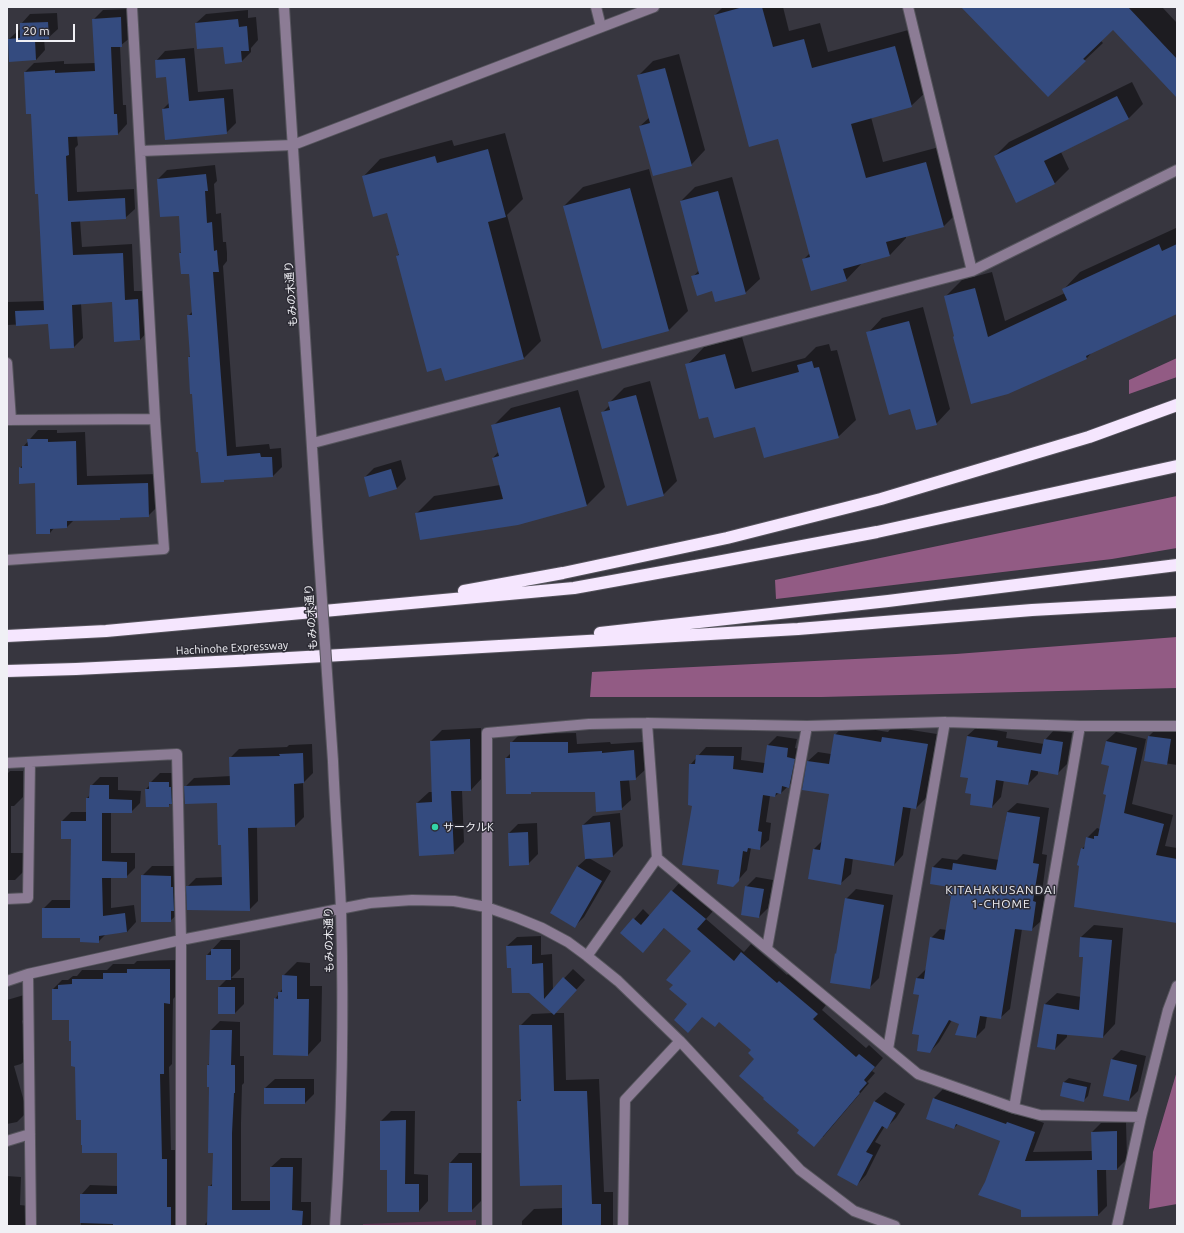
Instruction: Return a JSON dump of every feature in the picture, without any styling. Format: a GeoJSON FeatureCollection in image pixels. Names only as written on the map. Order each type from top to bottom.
{"type":"FeatureCollection","features":[{"type":"Feature","properties":{"kind":"highway"},"geometry":{"type":"LineString","coordinates":[[384,606],[571,571],[727,538],[881,499],[1089,437],[1177,405]]}},
{"type":"Feature","properties":{"kind":"highway"},"geometry":{"type":"LineString","coordinates":[[7,636],[106,631],[574,588],[885,530],[1177,466]]}},
{"type":"Feature","properties":{"kind":"highway"},"geometry":{"type":"LineString","coordinates":[[459,648],[896,600],[1177,565]]}},
{"type":"Feature","properties":{"kind":"highway"},"geometry":{"type":"LineString","coordinates":[[459,648],[798,629],[1032,610],[1177,602]]}},
{"type":"Feature","properties":{"kind":"highway","name":"Hachinohe Expressway"},"geometry":{"type":"LineString","coordinates":[[7,671],[244,661],[459,648]]}},
{"type":"Feature","properties":{"kind":"street"},"geometry":{"type":"LineString","coordinates":[[7,560],[164,549],[155,419],[132,7]]}},
{"type":"Feature","properties":{"kind":"street","name":"もみの木通り"},"geometry":{"type":"LineString","coordinates":[[284,7],[313,443],[341,908],[342,1058],[339,1171],[334,1226]]}},
{"type":"Feature","properties":{"kind":"street"},"geometry":{"type":"LineString","coordinates":[[596,7],[601,27]]}},
{"type":"Feature","properties":{"kind":"street"},"geometry":{"type":"LineString","coordinates":[[141,151],[293,145],[654,7]]}},
{"type":"Feature","properties":{"kind":"street"},"geometry":{"type":"LineString","coordinates":[[908,7],[972,271]]}},
{"type":"Feature","properties":{"kind":"street"},"geometry":{"type":"LineString","coordinates":[[313,443],[972,271],[1177,170]]}},
{"type":"Feature","properties":{"kind":"street"},"geometry":{"type":"LineString","coordinates":[[7,363],[9,420],[155,419]]}},
{"type":"Feature","properties":{"kind":"street"},"geometry":{"type":"LineString","coordinates":[[888,1049],[945,722]]}},
{"type":"Feature","properties":{"kind":"street"},"geometry":{"type":"LineString","coordinates":[[487,1226],[486,733],[589,724],[647,723],[807,726],[945,722],[1080,726],[1177,726]]}},
{"type":"Feature","properties":{"kind":"street"},"geometry":{"type":"LineString","coordinates":[[587,956],[656,858],[647,723]]}},
{"type":"Feature","properties":{"kind":"street"},"geometry":{"type":"LineString","coordinates":[[767,948],[807,726]]}},
{"type":"Feature","properties":{"kind":"street"},"geometry":{"type":"LineString","coordinates":[[1014,1108],[1080,726]]}},
{"type":"Feature","properties":{"kind":"street"},"geometry":{"type":"LineString","coordinates":[[7,763],[177,754],[181,940],[181,1226]]}},
{"type":"Feature","properties":{"kind":"street"},"geometry":{"type":"LineString","coordinates":[[7,899],[28,898],[30,762]]}},
{"type":"Feature","properties":{"kind":"street"},"geometry":{"type":"LineString","coordinates":[[656,858],[918,1074],[1014,1108],[1040,1115],[1141,1117]]}},
{"type":"Feature","properties":{"kind":"street"},"geometry":{"type":"LineString","coordinates":[[7,980],[181,940],[370,903],[412,900],[454,902],[486,907],[542,928],[568,942],[618,980],[680,1041],[800,1170],[854,1210],[895,1226]]}},
{"type":"Feature","properties":{"kind":"street"},"geometry":{"type":"LineString","coordinates":[[28,974],[31,1226]]}},
{"type":"Feature","properties":{"kind":"street"},"geometry":{"type":"LineString","coordinates":[[1117,1226],[1141,1117],[1168,1010],[1177,986]]}},
{"type":"Feature","properties":{"kind":"street"},"geometry":{"type":"LineString","coordinates":[[623,1226],[626,1100],[680,1041]]}},
{"type":"Feature","properties":{"kind":"street"},"geometry":{"type":"LineString","coordinates":[[7,1141],[30,1134]]}},
{"type":"Feature","properties":{"kind":"shaded area"},"geometry":{"type":"Polygon","coordinates":[[[1177,358],[1177,377],[1129,394],[1129,380],[1177,358]]]}},
{"type":"Feature","properties":{"kind":"shaded area"},"geometry":{"type":"Polygon","coordinates":[[[1177,496],[1177,548],[1112,559],[776,599],[775,580],[1177,496]]]}},
{"type":"Feature","properties":{"kind":"shaded area"},"geometry":{"type":"Polygon","coordinates":[[[1177,637],[1177,688],[822,697],[590,697],[592,672],[956,654],[1177,637]]]}},
{"type":"Feature","properties":{"kind":"shaded area"},"geometry":{"type":"Polygon","coordinates":[[[1177,1071],[1177,1204],[1149,1209],[1153,1152],[1177,1071]]]}},
{"type":"Feature","properties":{"kind":"shaded area"},"geometry":{"type":"Polygon","coordinates":[[[476,1220],[476,1226],[363,1226],[363,1224],[476,1220]]]}},
{"type":"Feature","properties":{"kind":"building"},"geometry":{"type":"Polygon","coordinates":[[[743,7],[762,7],[773,47],[804,39],[812,68],[895,46],[912,107],[851,124],[866,178],[926,162],[944,227],[886,242],[890,256],[843,269],[847,281],[811,291],[802,259],[810,257],[778,139],[749,147],[714,15],[743,7]]]}},
{"type":"Feature","properties":{"kind":"building"},"geometry":{"type":"Polygon","coordinates":[[[961,7],[1128,7],[1177,59],[1177,98],[1113,30],[1083,59],[1086,61],[1048,97],[961,7]]]}},
{"type":"Feature","properties":{"kind":"building"},"geometry":{"type":"Polygon","coordinates":[[[121,17],[122,47],[111,47],[114,114],[117,114],[118,135],[68,137],[69,155],[66,156],[68,201],[125,198],[126,219],[71,222],[73,255],[123,253],[125,300],[138,299],[140,340],[114,342],[112,302],[72,305],[74,348],[50,349],[48,324],[16,326],[15,311],[44,310],[38,194],[35,194],[31,114],[26,114],[24,72],[55,70],[55,73],[95,71],[92,19],[121,17]]]}},
{"type":"Feature","properties":{"kind":"building"},"geometry":{"type":"Polygon","coordinates":[[[238,19],[239,27],[247,26],[249,51],[241,51],[242,62],[225,64],[223,47],[197,49],[195,23],[238,19]]]}},
{"type":"Feature","properties":{"kind":"building"},"geometry":{"type":"Polygon","coordinates":[[[48,22],[49,39],[35,40],[36,60],[9,62],[8,39],[20,38],[20,23],[48,22]]]}},
{"type":"Feature","properties":{"kind":"building"},"geometry":{"type":"Polygon","coordinates":[[[185,58],[189,101],[224,98],[227,134],[165,140],[162,109],[169,108],[166,77],[156,78],[155,60],[185,58]]]}},
{"type":"Feature","properties":{"kind":"building"},"geometry":{"type":"Polygon","coordinates":[[[665,68],[692,166],[653,176],[639,126],[650,123],[637,75],[665,68]]]}},
{"type":"Feature","properties":{"kind":"building"},"geometry":{"type":"Polygon","coordinates":[[[1117,96],[1129,119],[1044,161],[1055,184],[1016,203],[994,156],[1117,96]]]}},
{"type":"Feature","properties":{"kind":"building"},"geometry":{"type":"Polygon","coordinates":[[[488,149],[506,217],[488,222],[524,359],[445,381],[441,368],[427,372],[396,256],[399,255],[387,213],[373,217],[362,176],[435,156],[437,163],[488,149]]]}},
{"type":"Feature","properties":{"kind":"building"},"geometry":{"type":"Polygon","coordinates":[[[206,174],[208,191],[205,191],[207,223],[212,222],[214,251],[217,250],[219,272],[213,272],[227,456],[260,453],[261,457],[272,457],[273,477],[201,483],[198,452],[196,452],[192,394],[190,394],[188,357],[190,357],[187,315],[192,315],[189,274],[181,274],[179,253],[181,253],[179,216],[160,217],[157,179],[206,174]]]}},
{"type":"Feature","properties":{"kind":"building"},"geometry":{"type":"Polygon","coordinates":[[[630,188],[669,331],[602,349],[563,206],[630,188]]]}},
{"type":"Feature","properties":{"kind":"building"},"geometry":{"type":"Polygon","coordinates":[[[718,191],[746,294],[715,302],[712,291],[697,296],[691,276],[699,274],[680,201],[718,191]]]}},
{"type":"Feature","properties":{"kind":"building"},"geometry":{"type":"Polygon","coordinates":[[[1159,244],[1162,251],[1177,244],[1177,314],[1086,356],[1087,359],[1008,394],[971,404],[953,337],[944,296],[975,288],[988,337],[1067,300],[1062,289],[1159,244]]]}},
{"type":"Feature","properties":{"kind":"building"},"geometry":{"type":"Polygon","coordinates":[[[909,321],[937,425],[916,430],[910,409],[889,415],[866,332],[909,321]]]}},
{"type":"Feature","properties":{"kind":"building"},"geometry":{"type":"Polygon","coordinates":[[[725,354],[735,389],[799,372],[797,365],[812,361],[814,368],[819,367],[839,438],[764,458],[755,427],[714,438],[708,417],[699,419],[685,364],[725,354]]]}},
{"type":"Feature","properties":{"kind":"building"},"geometry":{"type":"Polygon","coordinates":[[[636,395],[664,496],[627,506],[601,412],[610,410],[608,402],[636,395]]]}},
{"type":"Feature","properties":{"kind":"building"},"geometry":{"type":"Polygon","coordinates":[[[560,407],[587,506],[518,525],[420,540],[415,513],[503,499],[492,458],[499,456],[491,425],[560,407]]]}},
{"type":"Feature","properties":{"kind":"building"},"geometry":{"type":"Polygon","coordinates":[[[27,439],[48,439],[48,442],[76,441],[77,485],[148,483],[149,517],[120,518],[120,520],[67,521],[67,528],[50,529],[50,534],[36,534],[35,483],[19,484],[19,467],[22,468],[22,446],[28,446],[27,439]]]}},
{"type":"Feature","properties":{"kind":"building"},"geometry":{"type":"Polygon","coordinates":[[[391,469],[397,489],[369,497],[364,477],[391,469]]]}},
{"type":"Feature","properties":{"kind":"building"},"geometry":{"type":"Polygon","coordinates":[[[834,734],[881,742],[882,737],[928,744],[916,809],[903,807],[894,866],[845,858],[841,885],[808,879],[813,849],[820,850],[829,794],[802,790],[807,761],[829,764],[834,734]]]}},
{"type":"Feature","properties":{"kind":"building"},"geometry":{"type":"Polygon","coordinates":[[[967,736],[998,741],[997,747],[1041,754],[1044,739],[1063,742],[1058,775],[1031,770],[1028,785],[996,780],[992,808],[970,805],[971,794],[965,793],[968,778],[960,777],[967,736]]]}},
{"type":"Feature","properties":{"kind":"building"},"geometry":{"type":"Polygon","coordinates":[[[1148,736],[1171,739],[1167,765],[1144,761],[1148,736]]]}},
{"type":"Feature","properties":{"kind":"building"},"geometry":{"type":"Polygon","coordinates":[[[470,739],[471,791],[451,791],[454,854],[419,856],[416,803],[432,802],[430,741],[470,739]]]}},
{"type":"Feature","properties":{"kind":"building"},"geometry":{"type":"Polygon","coordinates":[[[1106,741],[1137,748],[1124,813],[1164,824],[1156,855],[1177,859],[1177,923],[1074,907],[1079,866],[1077,865],[1081,848],[1084,849],[1086,837],[1094,839],[1094,836],[1098,836],[1106,795],[1103,794],[1109,766],[1101,764],[1106,741]]]}},
{"type":"Feature","properties":{"kind":"building"},"geometry":{"type":"Polygon","coordinates":[[[510,742],[568,742],[568,753],[602,751],[602,753],[634,750],[636,780],[620,781],[622,810],[596,812],[595,792],[531,792],[531,794],[506,794],[505,758],[510,758],[510,742]]]}},
{"type":"Feature","properties":{"kind":"building"},"geometry":{"type":"Polygon","coordinates":[[[767,745],[788,748],[787,757],[795,759],[789,788],[782,786],[781,794],[776,793],[775,797],[763,795],[758,831],[762,832],[760,850],[748,848],[747,852],[743,851],[739,881],[733,887],[717,884],[719,870],[682,865],[692,806],[688,805],[689,764],[695,764],[696,755],[734,756],[733,769],[763,773],[767,745]]]}},
{"type":"Feature","properties":{"kind":"building"},"geometry":{"type":"Polygon","coordinates":[[[303,753],[304,783],[294,784],[295,827],[248,828],[250,911],[187,910],[186,886],[222,885],[221,845],[218,845],[217,803],[185,804],[184,786],[230,785],[229,757],[280,756],[279,754],[303,753]]]}},
{"type":"Feature","properties":{"kind":"building"},"geometry":{"type":"Polygon","coordinates":[[[149,782],[169,782],[169,787],[171,787],[172,804],[169,804],[169,807],[146,807],[145,789],[149,789],[149,782]]]}},
{"type":"Feature","properties":{"kind":"building"},"geometry":{"type":"Polygon","coordinates":[[[90,785],[109,785],[109,799],[132,800],[132,813],[102,813],[102,861],[127,862],[127,878],[102,878],[103,916],[125,913],[127,932],[99,936],[99,943],[80,942],[80,938],[42,938],[42,908],[70,908],[71,839],[61,839],[61,821],[86,821],[86,798],[89,798],[90,785]]]}},
{"type":"Feature","properties":{"kind":"building"},"geometry":{"type":"Polygon","coordinates":[[[1007,812],[1040,817],[1033,863],[1039,864],[1033,901],[1036,902],[1032,931],[1015,929],[1001,1019],[980,1016],[976,1038],[955,1035],[959,1024],[949,1020],[930,1053],[917,1051],[919,1035],[912,1034],[919,995],[913,994],[916,978],[924,979],[930,937],[944,940],[951,896],[948,895],[949,887],[930,884],[932,867],[952,870],[953,863],[996,870],[1007,812]]]}},
{"type":"Feature","properties":{"kind":"building"},"geometry":{"type":"Polygon","coordinates":[[[610,822],[613,857],[585,859],[582,825],[610,822]]]}},
{"type":"Feature","properties":{"kind":"building"},"geometry":{"type":"Polygon","coordinates":[[[528,832],[529,865],[509,866],[508,833],[528,832]]]}},
{"type":"Feature","properties":{"kind":"building"},"geometry":{"type":"Polygon","coordinates":[[[577,866],[602,881],[575,928],[550,913],[577,866]]]}},
{"type":"Feature","properties":{"kind":"building"},"geometry":{"type":"Polygon","coordinates":[[[141,875],[171,876],[174,911],[171,911],[171,922],[141,922],[141,875]]]}},
{"type":"Feature","properties":{"kind":"building"},"geometry":{"type":"Polygon","coordinates":[[[745,886],[764,889],[759,918],[741,915],[745,886]]]}},
{"type":"Feature","properties":{"kind":"building"},"geometry":{"type":"Polygon","coordinates":[[[671,890],[706,919],[697,929],[734,961],[741,952],[777,983],[779,981],[818,1014],[813,1019],[856,1057],[859,1054],[875,1067],[864,1080],[867,1083],[859,1092],[860,1093],[814,1147],[797,1133],[799,1130],[739,1076],[754,1059],[748,1053],[751,1050],[719,1022],[715,1027],[702,1017],[688,1033],[674,1020],[687,1004],[669,989],[673,985],[666,980],[691,951],[664,928],[643,953],[620,933],[633,918],[641,925],[671,890]]]}},
{"type":"Feature","properties":{"kind":"building"},"geometry":{"type":"Polygon","coordinates":[[[845,898],[884,905],[870,989],[830,983],[845,898]]]}},
{"type":"Feature","properties":{"kind":"building"},"geometry":{"type":"Polygon","coordinates":[[[1080,937],[1112,940],[1103,1038],[1057,1034],[1055,1050],[1037,1047],[1044,1004],[1079,1010],[1083,957],[1079,957],[1080,937]]]}},
{"type":"Feature","properties":{"kind":"building"},"geometry":{"type":"Polygon","coordinates":[[[532,945],[532,964],[543,963],[544,999],[563,977],[577,990],[554,1015],[529,993],[512,993],[511,968],[507,968],[506,946],[532,945]]]}},
{"type":"Feature","properties":{"kind":"building"},"geometry":{"type":"Polygon","coordinates":[[[211,949],[231,949],[231,980],[206,980],[206,955],[211,955],[211,949]]]}},
{"type":"Feature","properties":{"kind":"building"},"geometry":{"type":"Polygon","coordinates":[[[127,969],[170,969],[170,1004],[164,1003],[164,1074],[160,1074],[162,1159],[167,1159],[167,1207],[171,1207],[171,1226],[113,1226],[113,1224],[80,1223],[80,1194],[117,1194],[117,1153],[82,1153],[81,1120],[76,1120],[75,1067],[71,1066],[69,1020],[52,1020],[52,989],[58,989],[58,985],[72,984],[72,979],[103,979],[103,973],[127,973],[127,969]]]}},
{"type":"Feature","properties":{"kind":"building"},"geometry":{"type":"Polygon","coordinates":[[[282,975],[297,976],[297,999],[309,999],[308,1056],[273,1055],[274,998],[278,999],[278,992],[282,992],[282,975]]]}},
{"type":"Feature","properties":{"kind":"building"},"geometry":{"type":"Polygon","coordinates":[[[218,987],[235,987],[235,1014],[218,1014],[218,987]]]}},
{"type":"Feature","properties":{"kind":"building"},"geometry":{"type":"Polygon","coordinates":[[[519,1025],[552,1025],[554,1091],[587,1091],[592,1204],[601,1204],[601,1226],[562,1226],[562,1185],[520,1186],[517,1101],[521,1101],[519,1025]]]}},
{"type":"Feature","properties":{"kind":"building"},"geometry":{"type":"Polygon","coordinates":[[[210,1030],[232,1030],[231,1065],[235,1065],[235,1093],[232,1133],[232,1210],[270,1210],[270,1167],[293,1167],[292,1210],[303,1211],[302,1226],[207,1226],[208,1186],[212,1186],[213,1153],[208,1153],[209,1087],[207,1087],[207,1065],[209,1065],[210,1030]]]}},
{"type":"Feature","properties":{"kind":"building"},"geometry":{"type":"Polygon","coordinates":[[[1111,1059],[1137,1065],[1129,1101],[1103,1096],[1111,1059]]]}},
{"type":"Feature","properties":{"kind":"building"},"geometry":{"type":"Polygon","coordinates":[[[1063,1082],[1087,1087],[1084,1102],[1060,1096],[1063,1082]]]}},
{"type":"Feature","properties":{"kind":"building"},"geometry":{"type":"Polygon","coordinates":[[[264,1088],[305,1088],[305,1104],[264,1104],[264,1088]]]}},
{"type":"Feature","properties":{"kind":"building"},"geometry":{"type":"Polygon","coordinates":[[[933,1098],[1006,1124],[1007,1122],[1035,1132],[1025,1161],[1092,1160],[1091,1132],[1117,1131],[1117,1170],[1097,1170],[1098,1216],[1021,1217],[1021,1210],[978,1195],[985,1182],[1000,1141],[956,1124],[954,1129],[926,1119],[933,1098]]]}},
{"type":"Feature","properties":{"kind":"building"},"geometry":{"type":"Polygon","coordinates":[[[874,1101],[896,1113],[887,1129],[882,1126],[866,1152],[873,1155],[857,1186],[837,1175],[874,1101]]]}},
{"type":"Feature","properties":{"kind":"building"},"geometry":{"type":"Polygon","coordinates":[[[406,1120],[405,1184],[419,1184],[419,1212],[387,1212],[387,1170],[380,1170],[380,1121],[406,1120]]]}},
{"type":"Feature","properties":{"kind":"building"},"geometry":{"type":"Polygon","coordinates":[[[449,1163],[472,1163],[472,1212],[448,1212],[449,1163]]]}},
{"type":"Feature","properties":{"kind":"place","name":"サークルK"},"geometry":{"type":"Point","coordinates":[435,827]}},
{"type":"Feature","properties":{"kind":"district","name":"KITAHAKUSANDAI 1-CHOME"},"geometry":{"type":"Point","coordinates":[1001,897]}}]}
